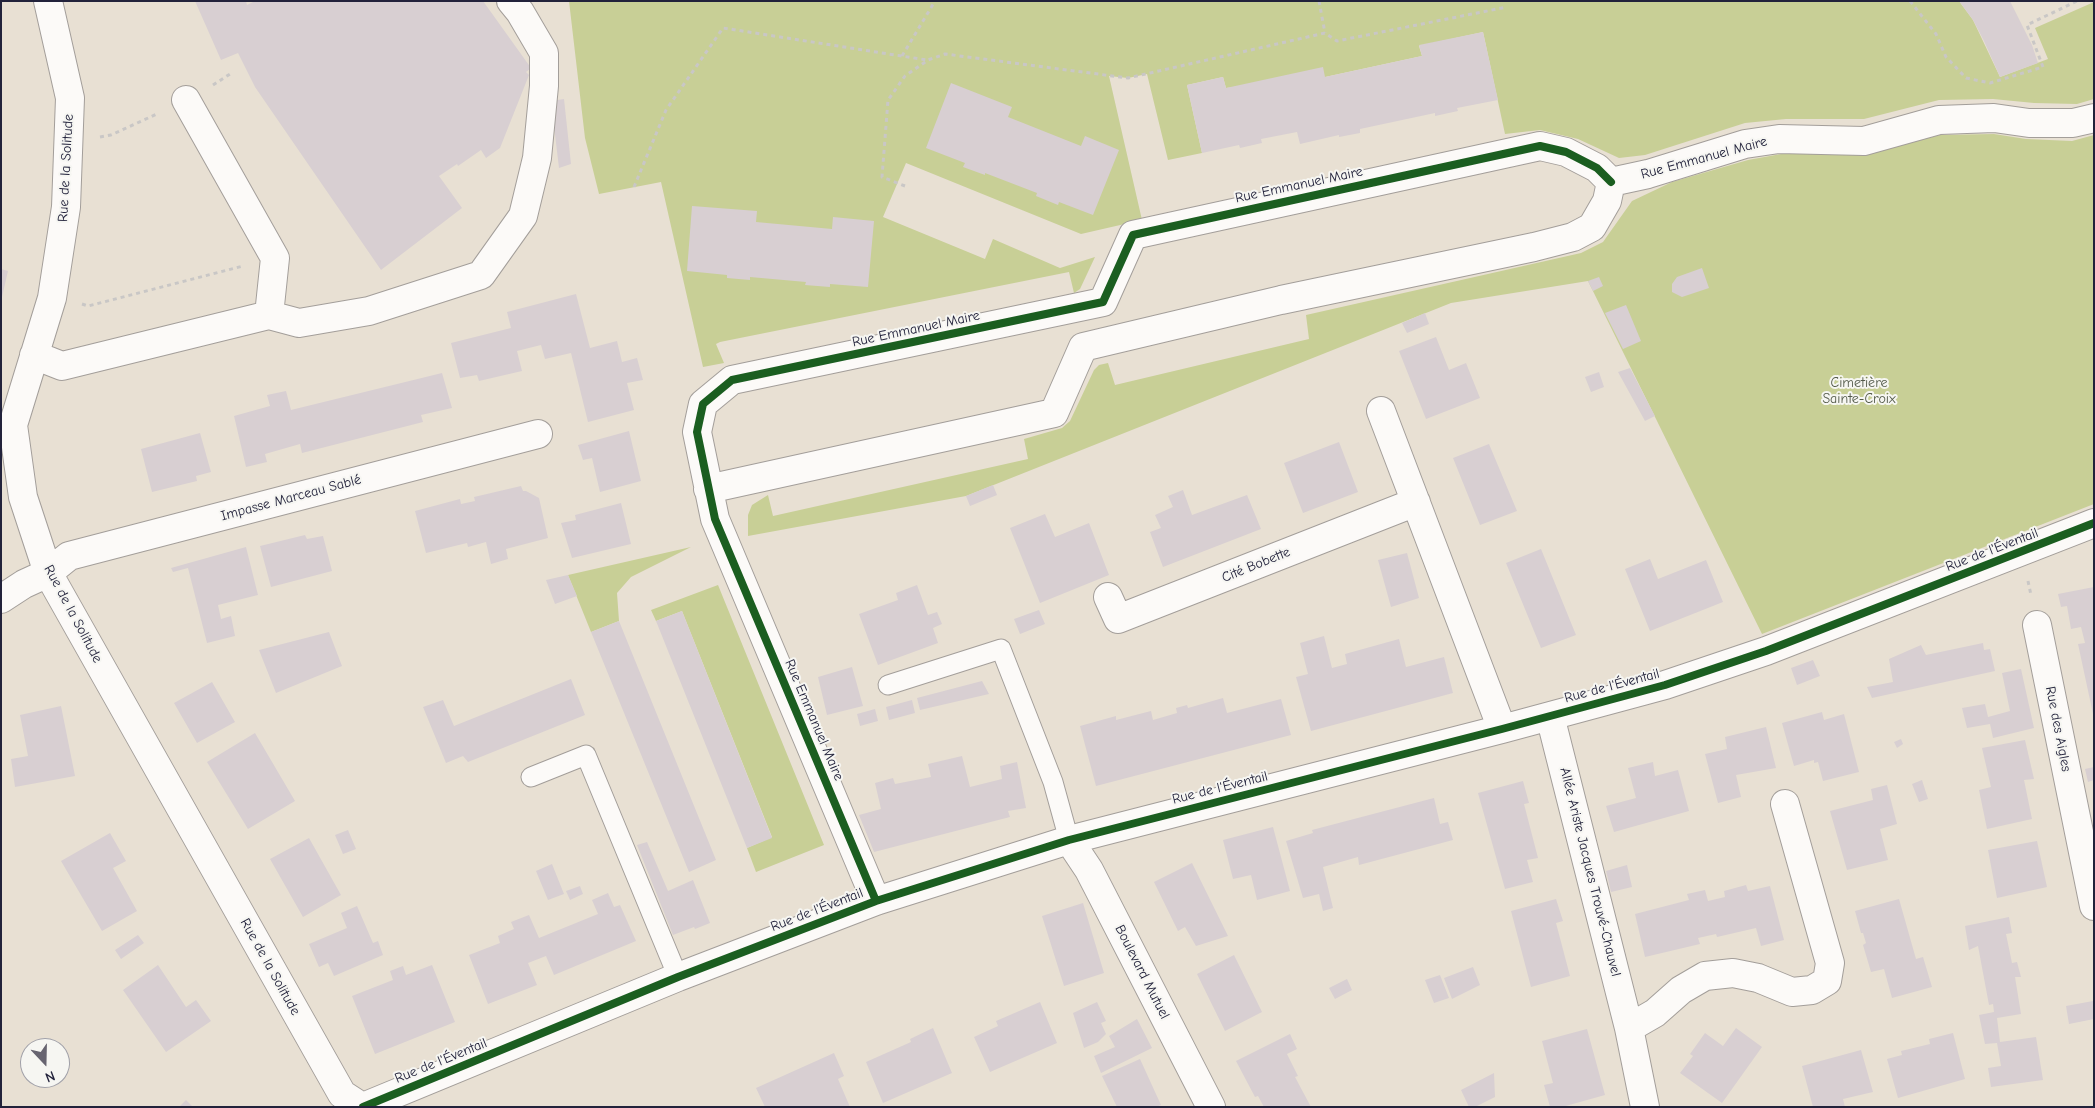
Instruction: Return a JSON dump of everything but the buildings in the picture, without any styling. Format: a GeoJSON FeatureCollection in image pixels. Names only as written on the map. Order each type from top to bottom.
{"type":"FeatureCollection","features":[{"type":"Feature","properties":{"kind":"street","name":"Rue de la Solitude"},"geometry":{"type":"LineString","coordinates":[[48,1],[70,98],[66,207],[52,298],[13,425],[23,497],[48,574],[342,1094],[362,1107]]}},
{"type":"Feature","properties":{"kind":"street"},"geometry":{"type":"LineString","coordinates":[[34,354],[62,366],[270,314],[299,323],[369,311],[481,275],[523,216],[537,158],[544,86],[544,53],[520,12],[511,1]]}},
{"type":"Feature","properties":{"kind":"street"},"geometry":{"type":"LineString","coordinates":[[186,100],[275,258],[270,314]]}},
{"type":"Feature","properties":{"kind":"street","name":"Rue Emmanuel Maire"},"geometry":{"type":"LineString","coordinates":[[708,489],[1054,413],[1133,235],[1142,232],[1540,146],[1566,152],[1582,160],[1597,168],[1611,182],[1642,175],[1745,144],[1779,139],[1864,141],[1940,120],[1994,118],[2029,123],[2074,123],[2094,118]]}},
{"type":"Feature","properties":{"kind":"street"},"geometry":{"type":"LineString","coordinates":[[1083,348],[1281,300],[1534,247],[1573,237],[1592,226],[1607,201],[1611,182]]}},
{"type":"Feature","properties":{"kind":"street","name":"Rue Emmanuel Maire"},"geometry":{"type":"LineString","coordinates":[[876,900],[715,519],[697,432],[702,404],[732,380],[1103,302]]}},
{"type":"Feature","properties":{"kind":"street"},"geometry":{"type":"LineString","coordinates":[[1381,411],[1502,729]]}},
{"type":"Feature","properties":{"kind":"street","name":"Impasse Marceau Sablé"},"geometry":{"type":"LineString","coordinates":[[1,599],[24,584],[48,574],[70,556],[538,434]]}},
{"type":"Feature","properties":{"kind":"street","name":"Cité Bobette"},"geometry":{"type":"LineString","coordinates":[[1108,597],[1118,619],[1416,502]]}},
{"type":"Feature","properties":{"kind":"street","name":"Rue de l'Éventail"},"geometry":{"type":"LineString","coordinates":[[362,1107],[678,977],[876,900],[1070,840],[1665,685],[1766,652],[2094,523]]}},
{"type":"Feature","properties":{"kind":"street","name":"Rue des Aigles"},"geometry":{"type":"LineString","coordinates":[[2037,625],[2094,906]]}},
{"type":"Feature","properties":{"kind":"street","name":"Allée Ariste Jacques Trouvé-Chauvel"},"geometry":{"type":"LineString","coordinates":[[1550,716],[1629,1028],[1645,1107]]}},
{"type":"Feature","properties":{"kind":"street"},"geometry":{"type":"LineString","coordinates":[[1629,1028],[1655,1013],[1681,990],[1705,976],[1733,973],[1758,978],[1792,992],[1812,990],[1827,981],[1830,963],[1785,804]]}},
{"type":"Feature","properties":{"kind":"street","name":"Boulevard Mutuel"},"geometry":{"type":"LineString","coordinates":[[1070,840],[1089,870],[1211,1107]]}},
{"type":"Feature","properties":{"kind":"lane"},"geometry":{"type":"LineString","coordinates":[[888,685],[1001,650],[1053,782],[1070,840]]}},
{"type":"Feature","properties":{"kind":"lane"},"geometry":{"type":"LineString","coordinates":[[531,777],[586,755],[678,977]]}},
{"type":"Feature","properties":{"kind":"path"},"geometry":{"type":"LineString","coordinates":[[902,56],[935,1]]}},
{"type":"Feature","properties":{"kind":"path"},"geometry":{"type":"LineString","coordinates":[[1319,1],[1325,33],[1337,41],[1507,7]]}},
{"type":"Feature","properties":{"kind":"path"},"geometry":{"type":"LineString","coordinates":[[1910,1],[1936,34],[1946,57],[1966,78],[1990,84],[2043,67],[2027,25],[2077,1]]}},
{"type":"Feature","properties":{"kind":"path"},"geometry":{"type":"LineString","coordinates":[[634,187],[666,110],[723,28],[928,60]]}},
{"type":"Feature","properties":{"kind":"path"},"geometry":{"type":"LineString","coordinates":[[905,186],[882,176],[888,100],[904,76],[928,60],[945,54],[1128,78],[1325,33]]}},
{"type":"Feature","properties":{"kind":"path"},"geometry":{"type":"LineString","coordinates":[[69,140],[111,135],[186,100],[230,74]]}},
{"type":"Feature","properties":{"kind":"path"},"geometry":{"type":"LineString","coordinates":[[52,298],[88,306],[275,258]]}},
{"type":"Feature","properties":{"kind":"path"},"geometry":{"type":"LineString","coordinates":[[2022,551],[2037,625]]}},
{"type":"Feature","properties":{"kind":"green space"},"geometry":{"type":"Polygon","coordinates":[[[569,1],[1959,1],[1973,20],[2000,77],[2048,59],[2035,28],[2094,2],[2094,99],[2077,104],[2034,103],[1993,99],[1939,100],[1864,119],[1786,119],[1745,123],[1645,155],[1619,158],[1578,139],[1540,130],[1505,134],[1483,32],[1419,46],[1422,56],[1325,77],[1226,88],[1223,77],[1187,85],[1202,153],[1168,160],[1147,74],[1128,78],[1109,76],[1142,220],[1081,234],[906,163],[883,217],[985,259],[993,239],[1060,268],[1095,257],[1080,289],[1074,293],[1069,272],[720,342],[716,344],[724,363],[703,367],[661,182],[599,194],[585,138],[569,1]]]}},
{"type":"Feature","properties":{"kind":"green space","name":"Cimetière Sainte-Croix"},"geometry":{"type":"Polygon","coordinates":[[[1994,134],[2026,139],[2072,141],[2094,135],[2094,504],[1762,634],[1588,281],[1451,303],[966,496],[748,536],[748,515],[752,505],[768,495],[773,516],[1028,459],[1024,439],[1062,428],[1070,421],[1094,370],[1099,365],[1108,363],[1115,385],[1309,339],[1306,315],[1581,253],[1603,242],[1632,201],[1672,182],[1748,160],[1781,154],[1861,154],[1940,135],[1994,134]]]}},
{"type":"Feature","properties":{"kind":"green space"},"geometry":{"type":"Polygon","coordinates":[[[691,547],[631,577],[617,593],[619,621],[591,632],[568,575],[691,547]]]}},
{"type":"Feature","properties":{"kind":"green space"},"geometry":{"type":"Polygon","coordinates":[[[718,585],[824,845],[756,872],[747,848],[772,837],[682,611],[656,621],[651,610],[718,585]]]}},
{"type":"Feature","properties":{"kind":"cycle path"},"geometry":{"type":"LineString","coordinates":[[876,901],[715,519],[697,432],[703,404],[732,380],[1103,302],[1133,235],[1540,146],[1566,152],[1597,168],[1611,182]]}},
{"type":"Feature","properties":{"kind":"cycle path"},"geometry":{"type":"LineString","coordinates":[[363,1107],[678,977],[876,901],[1069,840],[1502,729],[1665,685],[1766,651],[2094,523]]}}]}
